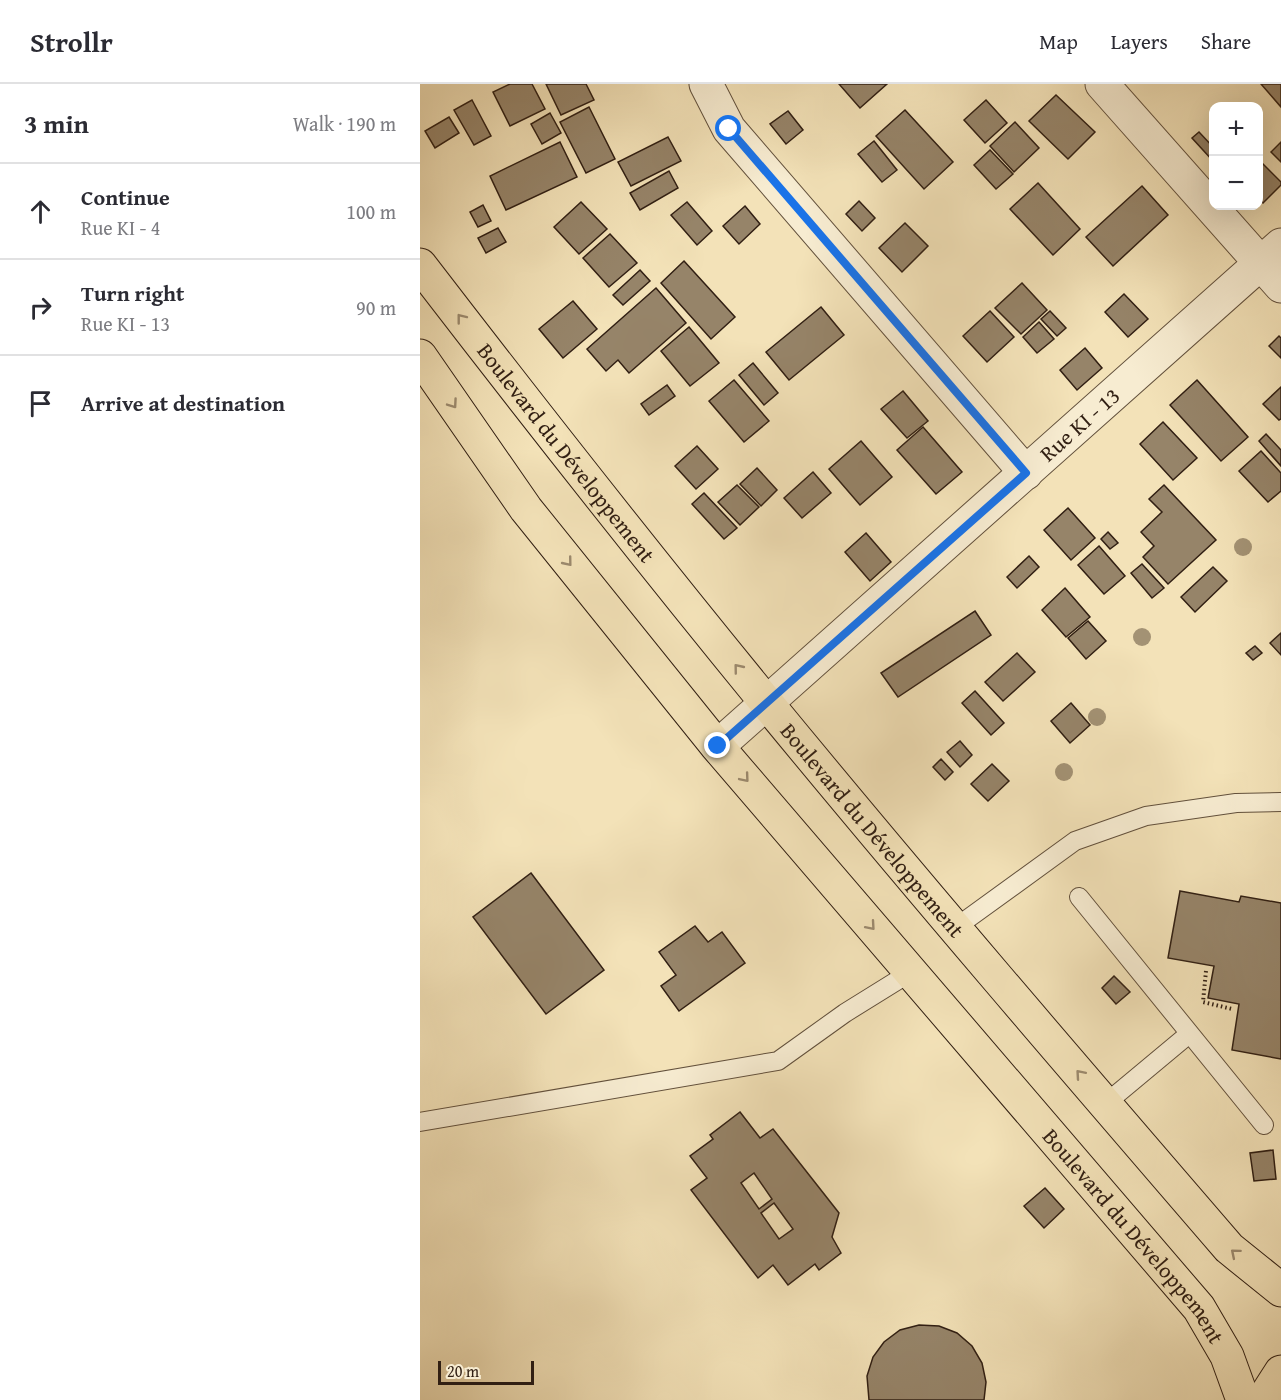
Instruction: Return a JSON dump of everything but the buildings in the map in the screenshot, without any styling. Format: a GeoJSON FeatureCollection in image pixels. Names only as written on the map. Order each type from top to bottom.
{"type":"FeatureCollection","features":[{"type":"Feature","properties":{"kind":"highway","name":"Boulevard du Développement"},"geometry":{"type":"LineString","coordinates":[[420,265],[573,464],[766,703],[955,928],[1229,1248],[1278,1284]]}},
{"type":"Feature","properties":{"kind":"highway","name":"Boulevard du Développement"},"geometry":{"type":"LineString","coordinates":[[420,356],[526,509],[718,746],[1199,1308],[1227,1356],[1243,1400]]}},
{"type":"Feature","properties":{"kind":"highway"},"geometry":{"type":"LineString","coordinates":[[1263,1400],[1281,1372]]}},
{"type":"Feature","properties":{"kind":"street"},"geometry":{"type":"LineString","coordinates":[[706,84],[729,129],[1026,473]]}},
{"type":"Feature","properties":{"kind":"street"},"geometry":{"type":"LineString","coordinates":[[1102,84],[1274,264]]}},
{"type":"Feature","properties":{"kind":"street","name":"Rue KI - 13"},"geometry":{"type":"LineString","coordinates":[[718,746],[1026,473],[1274,264]]}},
{"type":"Feature","properties":{"kind":"lane"},"geometry":{"type":"LineString","coordinates":[[955,928],[1075,841],[1146,816],[1236,803],[1281,802]]}},
{"type":"Feature","properties":{"kind":"lane"},"geometry":{"type":"LineString","coordinates":[[1079,897],[1264,1125]]}},
{"type":"Feature","properties":{"kind":"lane"},"geometry":{"type":"LineString","coordinates":[[420,1122],[778,1061],[845,1013],[911,972]]}},
{"type":"Feature","properties":{"kind":"lane"},"geometry":{"type":"LineString","coordinates":[[1105,1104],[1189,1034]]}},
{"type":"Feature","properties":{"kind":"path"},"geometry":{"type":"LineString","coordinates":[[1206,971],[1203,1002],[1232,1009]]}},
{"type":"Feature","properties":{"kind":"route"},"geometry":{"type":"LineString","coordinates":[[718,746],[1026,473],[729,129]]}}]}
